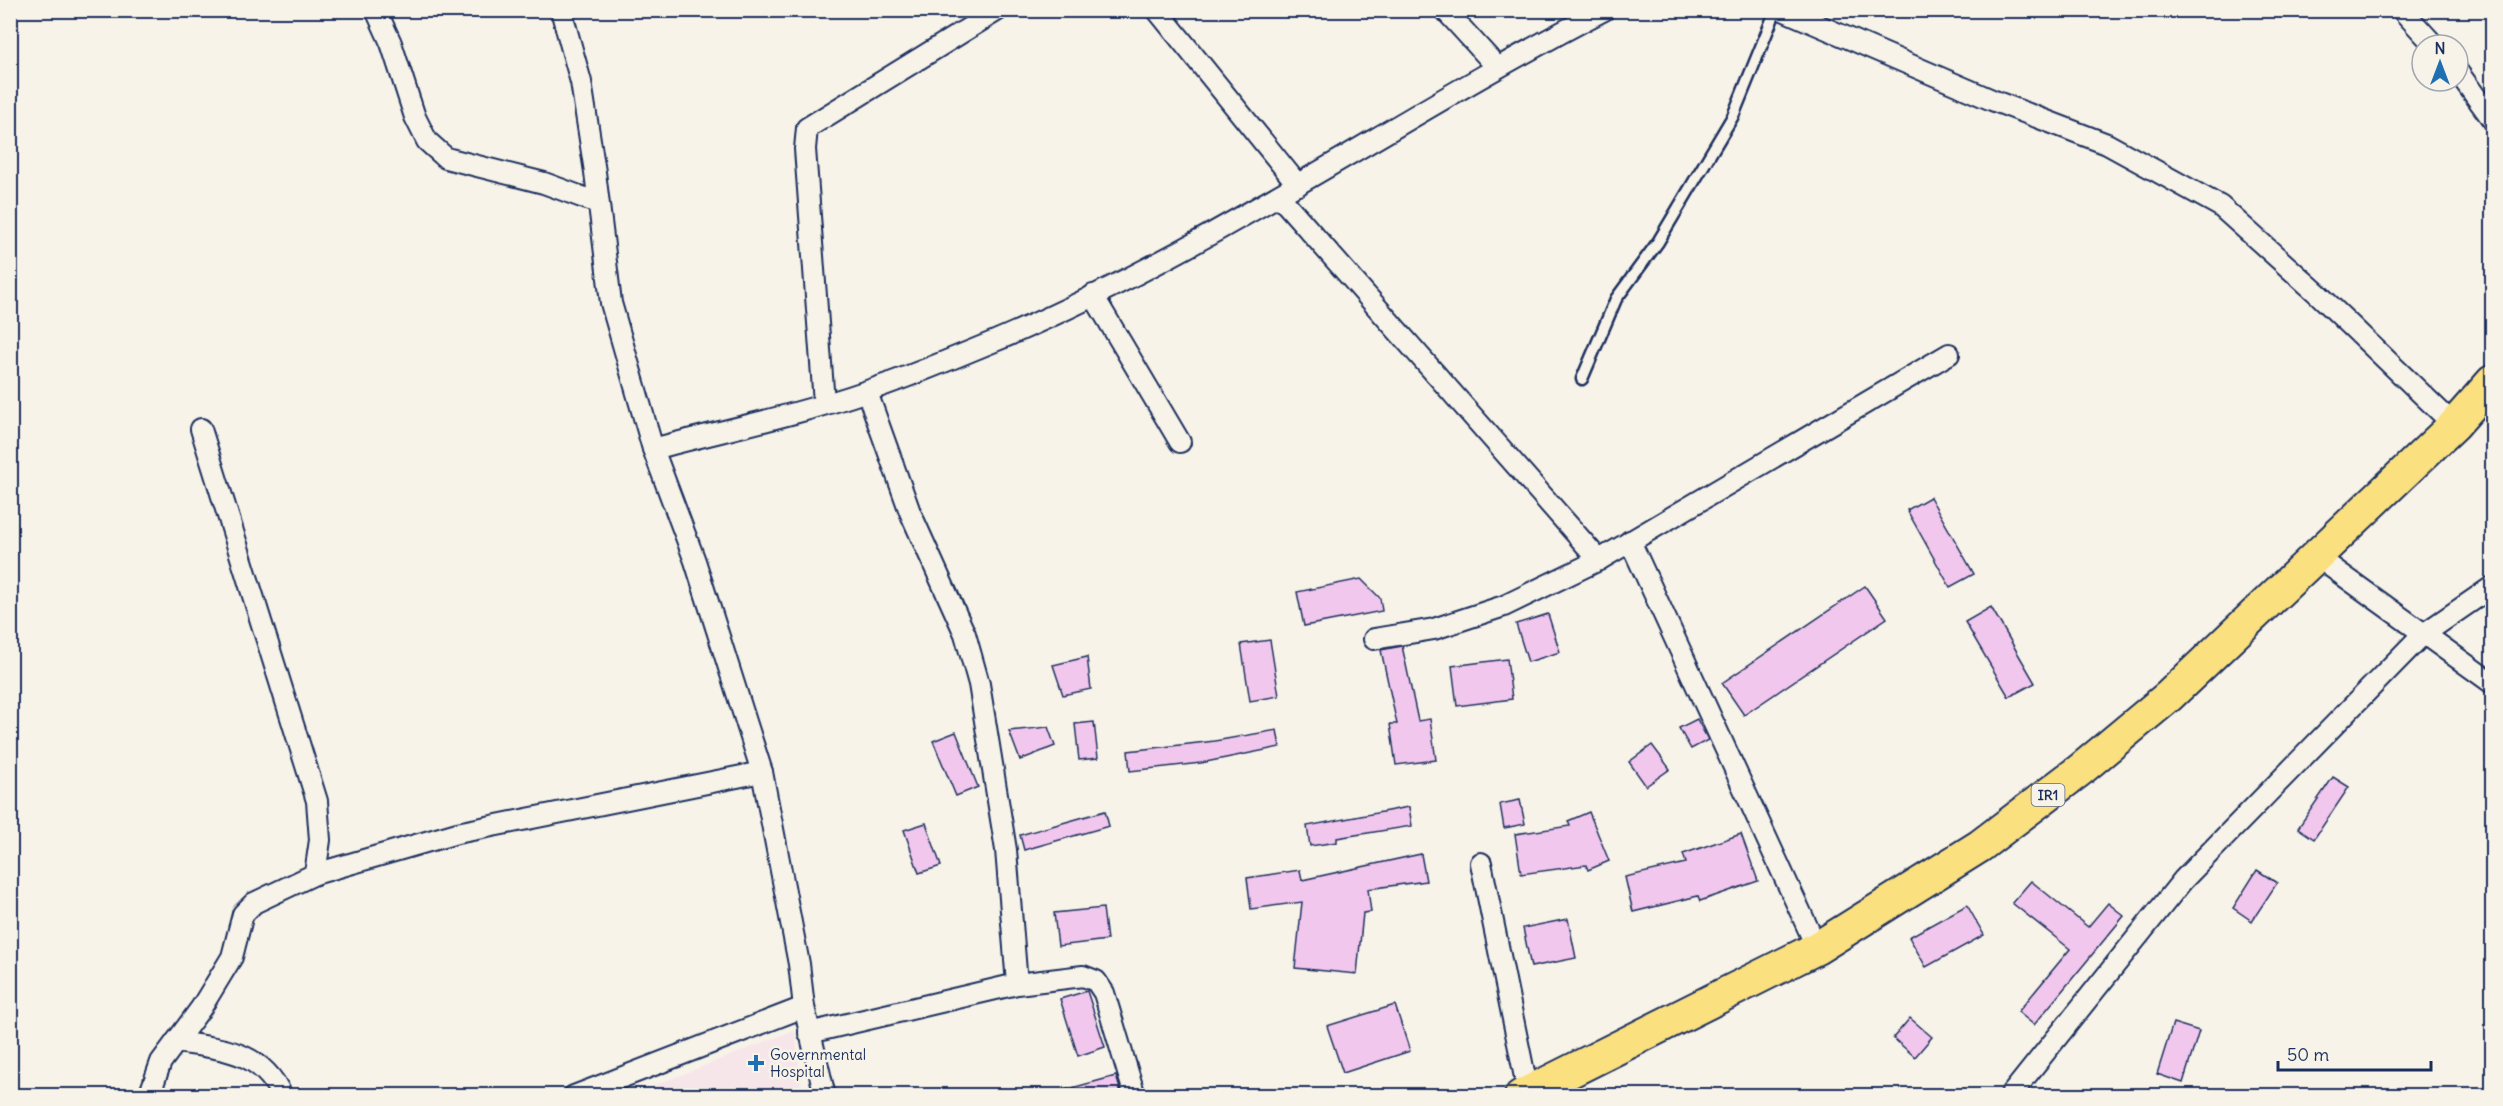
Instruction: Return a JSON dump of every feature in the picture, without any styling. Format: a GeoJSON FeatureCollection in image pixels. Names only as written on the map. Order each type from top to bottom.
{"type":"FeatureCollection","features":[{"type":"Feature","properties":{"kind":"main road","name":"IR1"},"geometry":{"type":"LineString","coordinates":[[1525,1094],[1817,948],[1980,846],[2080,770],[2169,696],[2454,425],[2493,382]]}},
{"type":"Feature","properties":{"kind":"street"},"geometry":{"type":"LineString","coordinates":[[376,10],[391,43],[415,117],[427,141],[446,158],[544,183],[598,203]]}},
{"type":"Feature","properties":{"kind":"street"},"geometry":{"type":"LineString","coordinates":[[561,10],[580,82],[611,303],[653,449],[695,561],[762,772],[799,964],[809,1033],[825,1095]]}},
{"type":"Feature","properties":{"kind":"street"},"geometry":{"type":"LineString","coordinates":[[824,403],[805,149],[807,128],[998,10]]}},
{"type":"Feature","properties":{"kind":"street"},"geometry":{"type":"LineString","coordinates":[[1157,10],[1298,185]]}},
{"type":"Feature","properties":{"kind":"street"},"geometry":{"type":"LineString","coordinates":[[1445,10],[1497,67]]}},
{"type":"Feature","properties":{"kind":"street"},"geometry":{"type":"LineString","coordinates":[[653,449],[867,392],[997,340],[1093,295],[1280,197],[1497,67],[1604,10]]}},
{"type":"Feature","properties":{"kind":"street"},"geometry":{"type":"LineString","coordinates":[[1784,10],[1992,100],[2107,144],[2220,206],[2317,293],[2454,425]]}},
{"type":"Feature","properties":{"kind":"street"},"geometry":{"type":"LineString","coordinates":[[2402,10],[2423,33]]}},
{"type":"Feature","properties":{"kind":"street"},"geometry":{"type":"LineString","coordinates":[[2470,88],[2493,119]]}},
{"type":"Feature","properties":{"kind":"street"},"geometry":{"type":"LineString","coordinates":[[1280,197],[1599,560]]}},
{"type":"Feature","properties":{"kind":"street"},"geometry":{"type":"LineString","coordinates":[[1093,295],[1180,442]]}},
{"type":"Feature","properties":{"kind":"street"},"geometry":{"type":"LineString","coordinates":[[1374,639],[1434,629],[1504,606],[1599,560],[1949,354]]}},
{"type":"Feature","properties":{"kind":"street"},"geometry":{"type":"LineString","coordinates":[[867,392],[910,512],[965,634],[979,684],[1006,850],[1017,984]]}},
{"type":"Feature","properties":{"kind":"street"},"geometry":{"type":"LineString","coordinates":[[201,429],[317,801],[320,840],[315,874]]}},
{"type":"Feature","properties":{"kind":"street"},"geometry":{"type":"LineString","coordinates":[[1630,541],[1817,948]]}},
{"type":"Feature","properties":{"kind":"street"},"geometry":{"type":"LineString","coordinates":[[2316,556],[2493,683]]}},
{"type":"Feature","properties":{"kind":"street"},"geometry":{"type":"LineString","coordinates":[[2010,1095],[2183,880],[2422,634],[2493,587]]}},
{"type":"Feature","properties":{"kind":"street"},"geometry":{"type":"LineString","coordinates":[[149,1095],[161,1062],[232,957],[243,914],[254,903],[315,874],[457,832],[762,772]]}},
{"type":"Feature","properties":{"kind":"street"},"geometry":{"type":"LineString","coordinates":[[1481,863],[1525,1094]]}},
{"type":"Feature","properties":{"kind":"street"},"geometry":{"type":"LineString","coordinates":[[809,1033],[1017,984],[1083,976],[1096,981],[1104,993],[1135,1095]]}},
{"type":"Feature","properties":{"kind":"street"},"geometry":{"type":"LineString","coordinates":[[574,1095],[804,1007]]}},
{"type":"Feature","properties":{"kind":"street"},"geometry":{"type":"LineString","coordinates":[[176,1042],[237,1052],[260,1064],[282,1095]]}},
{"type":"Feature","properties":{"kind":"lane"},"geometry":{"type":"LineString","coordinates":[[1582,379],[1616,299],[1658,242],[1733,116],[1776,10]]}},
{"type":"Feature","properties":{"kind":"shaded area","name":"Governmental Hospital"},"geometry":{"type":"Polygon","coordinates":[[[795,1030],[802,1095],[630,1095],[795,1030]]]}},
{"type":"Feature","properties":{"kind":"building"},"geometry":{"type":"Polygon","coordinates":[[[1930,497],[1974,574],[1950,587],[1907,510],[1930,497]]]}},
{"type":"Feature","properties":{"kind":"building"},"geometry":{"type":"Polygon","coordinates":[[[1361,579],[1380,598],[1382,611],[1304,626],[1297,592],[1361,579]]]}},
{"type":"Feature","properties":{"kind":"building"},"geometry":{"type":"Polygon","coordinates":[[[1865,586],[1887,618],[1744,715],[1722,683],[1865,586]]]}},
{"type":"Feature","properties":{"kind":"building"},"geometry":{"type":"Polygon","coordinates":[[[1991,607],[2035,683],[2009,697],[1965,622],[1991,607]]]}},
{"type":"Feature","properties":{"kind":"building"},"geometry":{"type":"Polygon","coordinates":[[[1548,614],[1560,652],[1528,662],[1516,624],[1548,614]]]}},
{"type":"Feature","properties":{"kind":"building"},"geometry":{"type":"Polygon","coordinates":[[[1270,640],[1279,696],[1250,701],[1241,644],[1270,640]]]}},
{"type":"Feature","properties":{"kind":"building"},"geometry":{"type":"Polygon","coordinates":[[[1402,646],[1418,721],[1430,719],[1436,760],[1396,765],[1390,724],[1397,724],[1381,650],[1402,646]]]}},
{"type":"Feature","properties":{"kind":"building"},"geometry":{"type":"Polygon","coordinates":[[[1087,657],[1091,689],[1063,695],[1053,665],[1087,657]]]}},
{"type":"Feature","properties":{"kind":"building"},"geometry":{"type":"Polygon","coordinates":[[[1507,659],[1512,699],[1457,706],[1452,666],[1507,659]]]}},
{"type":"Feature","properties":{"kind":"building"},"geometry":{"type":"Polygon","coordinates":[[[1697,719],[1708,740],[1691,749],[1679,728],[1697,719]]]}},
{"type":"Feature","properties":{"kind":"building"},"geometry":{"type":"Polygon","coordinates":[[[1094,722],[1098,758],[1079,760],[1075,724],[1094,722]]]}},
{"type":"Feature","properties":{"kind":"building"},"geometry":{"type":"Polygon","coordinates":[[[1048,727],[1055,746],[1020,760],[1009,731],[1048,727]]]}},
{"type":"Feature","properties":{"kind":"building"},"geometry":{"type":"Polygon","coordinates":[[[1277,730],[1280,747],[1201,763],[1130,771],[1128,751],[1215,741],[1277,730]]]}},
{"type":"Feature","properties":{"kind":"building"},"geometry":{"type":"Polygon","coordinates":[[[956,732],[978,787],[956,796],[933,741],[956,732]]]}},
{"type":"Feature","properties":{"kind":"building"},"geometry":{"type":"Polygon","coordinates":[[[1652,745],[1670,769],[1646,786],[1629,762],[1652,745]]]}},
{"type":"Feature","properties":{"kind":"building"},"geometry":{"type":"Polygon","coordinates":[[[2333,777],[2349,787],[2314,839],[2298,828],[2333,777]]]}},
{"type":"Feature","properties":{"kind":"building"},"geometry":{"type":"Polygon","coordinates":[[[1520,800],[1525,824],[1504,828],[1500,804],[1520,800]]]}},
{"type":"Feature","properties":{"kind":"building"},"geometry":{"type":"Polygon","coordinates":[[[1409,807],[1412,826],[1337,838],[1337,842],[1310,846],[1307,826],[1409,807]]]}},
{"type":"Feature","properties":{"kind":"building"},"geometry":{"type":"Polygon","coordinates":[[[1105,811],[1109,826],[1024,850],[1020,835],[1105,811]]]}},
{"type":"Feature","properties":{"kind":"building"},"geometry":{"type":"Polygon","coordinates":[[[1589,812],[1609,861],[1588,870],[1586,865],[1521,874],[1515,834],[1570,826],[1568,821],[1589,812]]]}},
{"type":"Feature","properties":{"kind":"building"},"geometry":{"type":"Polygon","coordinates":[[[926,823],[941,866],[919,873],[904,830],[926,823]]]}},
{"type":"Feature","properties":{"kind":"building"},"geometry":{"type":"Polygon","coordinates":[[[1741,834],[1758,881],[1700,901],[1698,896],[1633,912],[1625,877],[1686,863],[1683,854],[1741,834]]]}},
{"type":"Feature","properties":{"kind":"building"},"geometry":{"type":"Polygon","coordinates":[[[1421,854],[1426,881],[1368,889],[1371,912],[1363,913],[1357,974],[1295,968],[1302,902],[1251,909],[1247,878],[1300,870],[1302,880],[1421,854]]]}},
{"type":"Feature","properties":{"kind":"building"},"geometry":{"type":"Polygon","coordinates":[[[2257,870],[2277,883],[2252,921],[2233,908],[2257,870]]]}},
{"type":"Feature","properties":{"kind":"building"},"geometry":{"type":"Polygon","coordinates":[[[2031,881],[2088,927],[2108,903],[2124,916],[2034,1025],[2018,1012],[2070,949],[2012,903],[2031,881]]]}},
{"type":"Feature","properties":{"kind":"building"},"geometry":{"type":"Polygon","coordinates":[[[1967,905],[1984,935],[1926,967],[1909,937],[1967,905]]]}},
{"type":"Feature","properties":{"kind":"building"},"geometry":{"type":"Polygon","coordinates":[[[1103,908],[1107,940],[1058,946],[1054,913],[1103,908]]]}},
{"type":"Feature","properties":{"kind":"building"},"geometry":{"type":"Polygon","coordinates":[[[1568,919],[1576,958],[1531,967],[1523,928],[1568,919]]]}},
{"type":"Feature","properties":{"kind":"building"},"geometry":{"type":"Polygon","coordinates":[[[1087,991],[1105,1047],[1078,1056],[1060,999],[1087,991]]]}},
{"type":"Feature","properties":{"kind":"building"},"geometry":{"type":"Polygon","coordinates":[[[1395,1005],[1410,1051],[1343,1073],[1327,1026],[1395,1005]]]}},
{"type":"Feature","properties":{"kind":"building"},"geometry":{"type":"Polygon","coordinates":[[[1910,1018],[1932,1037],[1915,1057],[1893,1038],[1910,1018]]]}},
{"type":"Feature","properties":{"kind":"building"},"geometry":{"type":"Polygon","coordinates":[[[2173,1023],[2199,1031],[2183,1083],[2157,1074],[2173,1023]]]}},
{"type":"Feature","properties":{"kind":"building"},"geometry":{"type":"Polygon","coordinates":[[[1116,1076],[1122,1095],[1065,1095],[1064,1090],[1116,1076]]]}},
{"type":"Feature","properties":{"kind":"place","name":"Governmental Hospital"},"geometry":{"type":"Point","coordinates":[756,1063]}}]}
